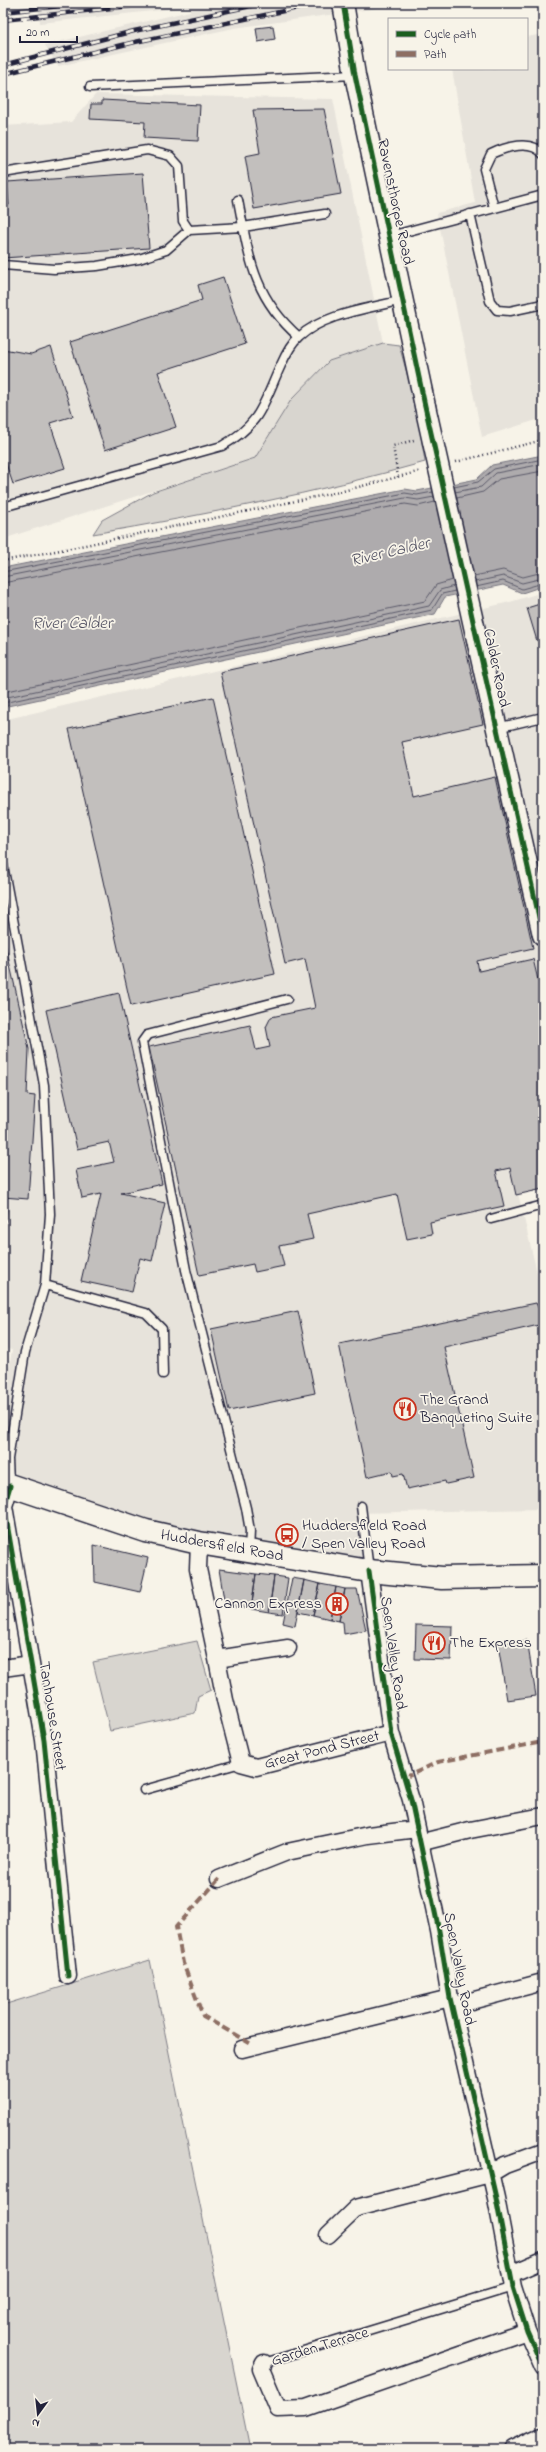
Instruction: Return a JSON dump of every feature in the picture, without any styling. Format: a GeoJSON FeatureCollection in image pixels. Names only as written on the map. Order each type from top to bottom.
{"type":"FeatureCollection","features":[{"type":"Feature","properties":{"kind":"highway","name":"Huddersfield Road"},"geometry":{"type":"LineString","coordinates":[[6,1485],[146,1532],[249,1552],[369,1571],[442,1578],[543,1576]]}},
{"type":"Feature","properties":{"kind":"street","name":"Ravensthorpe Road"},"geometry":{"type":"LineString","coordinates":[[343,3],[355,75],[425,406]]}},
{"type":"Feature","properties":{"kind":"street","name":"Calder Road"},"geometry":{"type":"LineString","coordinates":[[425,406],[543,935]]}},
{"type":"Feature","properties":{"kind":"street","name":"Tanhouse Street"},"geometry":{"type":"LineString","coordinates":[[6,1485],[4,1506],[44,1740],[68,1976]]}},
{"type":"Feature","properties":{"kind":"street","name":"Great Pond Street"},"geometry":{"type":"LineString","coordinates":[[199,1543],[198,1569],[241,1763],[256,1767],[391,1733]]}},
{"type":"Feature","properties":{"kind":"street","name":"Spen Valley Road"},"geometry":{"type":"LineString","coordinates":[[369,1571],[391,1733],[418,1836],[439,1931],[451,2002],[490,2174],[512,2281],[527,2331],[543,2368]]}},
{"type":"Feature","properties":{"kind":"street"},"geometry":{"type":"LineString","coordinates":[[217,1659],[288,1648]]}},
{"type":"Feature","properties":{"kind":"street"},"geometry":{"type":"LineString","coordinates":[[3,1668],[31,1664]]}},
{"type":"Feature","properties":{"kind":"street"},"geometry":{"type":"LineString","coordinates":[[219,1879],[286,1852],[368,1835],[418,1836],[470,1830],[543,1816]]}},
{"type":"Feature","properties":{"kind":"street"},"geometry":{"type":"LineString","coordinates":[[451,2002],[543,1982]]}},
{"type":"Feature","properties":{"kind":"street","name":"Spen Valley Road"},"geometry":{"type":"LineString","coordinates":[[242,2048],[451,2002]]}},
{"type":"Feature","properties":{"kind":"street"},"geometry":{"type":"LineString","coordinates":[[328,2235],[356,2208],[490,2174],[505,2165],[543,2151]]}},
{"type":"Feature","properties":{"kind":"street","name":"Garden Terrace"},"geometry":{"type":"LineString","coordinates":[[512,2281],[543,2260]]}},
{"type":"Feature","properties":{"kind":"street","name":"Garden Terrace"},"geometry":{"type":"LineString","coordinates":[[264,2363],[261,2369],[278,2409],[306,2408],[527,2331]]}},
{"type":"Feature","properties":{"kind":"street"},"geometry":{"type":"LineString","coordinates":[[512,2449],[543,2435]]}},
{"type":"Feature","properties":{"kind":"lane"},"geometry":{"type":"LineString","coordinates":[[90,86],[355,75]]}},
{"type":"Feature","properties":{"kind":"lane"},"geometry":{"type":"LineString","coordinates":[[494,208],[484,169],[491,154],[520,145],[534,147],[543,154]]}},
{"type":"Feature","properties":{"kind":"lane"},"geometry":{"type":"LineString","coordinates":[[3,173],[146,150],[170,156],[179,166],[183,221],[190,230]]}},
{"type":"Feature","properties":{"kind":"lane"},"geometry":{"type":"LineString","coordinates":[[389,236],[543,195]]}},
{"type":"Feature","properties":{"kind":"lane"},"geometry":{"type":"LineString","coordinates":[[238,200],[243,227],[258,285],[282,322],[298,337]]}},
{"type":"Feature","properties":{"kind":"lane"},"geometry":{"type":"LineString","coordinates":[[3,265],[54,269],[97,266],[139,259],[166,250],[190,230],[243,227],[325,214]]}},
{"type":"Feature","properties":{"kind":"lane"},"geometry":{"type":"LineString","coordinates":[[470,214],[490,301],[497,310],[510,311],[543,304]]}},
{"type":"Feature","properties":{"kind":"lane"},"geometry":{"type":"LineString","coordinates":[[3,507],[222,446],[235,439],[251,426],[263,408],[285,357],[298,337],[323,321],[403,300]]}},
{"type":"Feature","properties":{"kind":"lane"},"geometry":{"type":"LineString","coordinates":[[496,728],[543,717]]}},
{"type":"Feature","properties":{"kind":"lane"},"geometry":{"type":"LineString","coordinates":[[3,865],[44,1084],[50,1214],[45,1285],[25,1352],[8,1459],[6,1485]]}},
{"type":"Feature","properties":{"kind":"lane"},"geometry":{"type":"LineString","coordinates":[[249,1552],[250,1531],[246,1508],[186,1270],[142,1042],[146,1034],[286,999]]}},
{"type":"Feature","properties":{"kind":"lane"},"geometry":{"type":"LineString","coordinates":[[491,1219],[543,1205]]}},
{"type":"Feature","properties":{"kind":"lane"},"geometry":{"type":"LineString","coordinates":[[45,1285],[146,1313],[162,1329],[163,1374]]}},
{"type":"Feature","properties":{"kind":"lane"},"geometry":{"type":"LineString","coordinates":[[361,1506],[369,1571]]}},
{"type":"Feature","properties":{"kind":"lane"},"geometry":{"type":"LineString","coordinates":[[144,1790],[241,1763]]}},
{"type":"Feature","properties":{"kind":"lane","name":"Garden Terrace"},"geometry":{"type":"LineString","coordinates":[[264,2363],[512,2281]]}},
{"type":"Feature","properties":{"kind":"path"},"geometry":{"type":"LineString","coordinates":[[398,477],[393,446],[432,435]]}},
{"type":"Feature","properties":{"kind":"path"},"geometry":{"type":"LineString","coordinates":[[454,463],[543,440]]}},
{"type":"Feature","properties":{"kind":"path"},"geometry":{"type":"LineString","coordinates":[[3,561],[71,548],[398,477],[424,470]]}},
{"type":"Feature","properties":{"kind":"shaded area"},"geometry":{"type":"Polygon","coordinates":[[[38,3],[415,3],[234,28],[58,66],[45,45],[190,11],[190,7],[40,23],[38,3]]]}},
{"type":"Feature","properties":{"kind":"shaded area"},"geometry":{"type":"Polygon","coordinates":[[[543,34],[543,418],[482,437],[437,213],[475,203],[452,70],[528,70],[528,37],[543,34]]]}},
{"type":"Feature","properties":{"kind":"shaded area"},"geometry":{"type":"Polygon","coordinates":[[[96,94],[333,99],[383,343],[329,361],[291,400],[255,458],[3,539],[3,126],[71,122],[96,94]]]}},
{"type":"Feature","properties":{"kind":"shaded area"},"geometry":{"type":"Polygon","coordinates":[[[383,343],[399,345],[417,409],[425,462],[343,484],[260,502],[93,534],[102,520],[153,492],[255,458],[291,400],[329,361],[383,343]]]}},
{"type":"Feature","properties":{"kind":"shaded area"},"geometry":{"type":"Polygon","coordinates":[[[543,592],[543,1166],[512,1168],[543,1298],[543,1509],[356,1513],[363,1564],[202,1538],[3,1477],[3,1405],[12,1350],[3,1348],[3,720],[510,602],[543,592]]]}},
{"type":"Feature","properties":{"kind":"shaded area"},"geometry":{"type":"Polygon","coordinates":[[[197,1641],[211,1690],[198,1696],[195,1713],[110,1731],[93,1662],[197,1641]]]}},
{"type":"Feature","properties":{"kind":"shaded area"},"geometry":{"type":"Polygon","coordinates":[[[150,1960],[250,2449],[3,2449],[3,2005],[150,1960]]]}},
{"type":"Feature","properties":{"kind":"water","name":"River Calder"},"geometry":{"type":"Polygon","coordinates":[[[543,455],[543,586],[522,593],[503,585],[445,597],[435,614],[3,707],[3,568],[405,489],[417,491],[477,479],[492,465],[543,455]]]}},
{"type":"Feature","properties":{"kind":"building"},"geometry":{"type":"Polygon","coordinates":[[[273,26],[275,39],[258,42],[256,28],[273,26]]]}},
{"type":"Feature","properties":{"kind":"building"},"geometry":{"type":"Polygon","coordinates":[[[102,100],[200,105],[198,141],[144,138],[145,122],[90,119],[91,104],[102,104],[102,100]]]}},
{"type":"Feature","properties":{"kind":"building"},"geometry":{"type":"Polygon","coordinates":[[[324,109],[341,194],[254,209],[245,156],[260,153],[253,110],[324,109]]]}},
{"type":"Feature","properties":{"kind":"building"},"geometry":{"type":"Polygon","coordinates":[[[143,173],[149,248],[3,258],[3,205],[9,205],[7,182],[143,173]]]}},
{"type":"Feature","properties":{"kind":"building"},"geometry":{"type":"Polygon","coordinates":[[[223,277],[245,344],[158,372],[176,427],[105,450],[70,342],[202,300],[198,285],[223,277]]]}},
{"type":"Feature","properties":{"kind":"building"},"geometry":{"type":"Polygon","coordinates":[[[51,347],[73,416],[50,423],[65,468],[13,484],[3,455],[3,415],[8,414],[3,399],[3,349],[31,354],[51,347]]]}},
{"type":"Feature","properties":{"kind":"building"},"geometry":{"type":"Polygon","coordinates":[[[543,603],[543,639],[537,641],[527,608],[543,603]]]}},
{"type":"Feature","properties":{"kind":"building"},"geometry":{"type":"Polygon","coordinates":[[[459,619],[483,724],[402,742],[414,796],[495,777],[533,948],[477,961],[479,971],[533,959],[543,1001],[543,1189],[516,1195],[510,1168],[496,1171],[504,1206],[430,1222],[432,1234],[407,1239],[397,1194],[307,1214],[313,1239],[279,1246],[284,1266],[255,1272],[253,1264],[199,1275],[149,1047],[250,1025],[256,1050],[270,1047],[266,1027],[271,1017],[315,1008],[305,959],[285,964],[220,672],[459,619]]]}},
{"type":"Feature","properties":{"kind":"building"},"geometry":{"type":"Polygon","coordinates":[[[213,697],[275,974],[131,1006],[69,729],[213,697]]]}},
{"type":"Feature","properties":{"kind":"building"},"geometry":{"type":"Polygon","coordinates":[[[3,934],[29,1049],[27,1095],[35,1096],[28,1199],[3,1197],[3,934]]]}},
{"type":"Feature","properties":{"kind":"building"},"geometry":{"type":"Polygon","coordinates":[[[119,993],[162,1184],[121,1193],[165,1203],[152,1261],[140,1258],[132,1292],[81,1281],[101,1194],[82,1198],[76,1170],[114,1162],[109,1142],[77,1149],[46,1010],[119,993]]]}},
{"type":"Feature","properties":{"kind":"building"},"geometry":{"type":"Polygon","coordinates":[[[3,1207],[7,1208],[3,1262],[3,1207]]]}},
{"type":"Feature","properties":{"kind":"building","name":"The Grand Banqueting Suite"},"geometry":{"type":"Polygon","coordinates":[[[536,1303],[543,1318],[543,1324],[444,1347],[474,1478],[446,1484],[445,1481],[407,1489],[403,1474],[393,1476],[392,1471],[367,1477],[339,1344],[536,1303]]]}},
{"type":"Feature","properties":{"kind":"building"},"geometry":{"type":"Polygon","coordinates":[[[298,1311],[315,1393],[229,1411],[211,1329],[298,1311]]]}},
{"type":"Feature","properties":{"kind":"building"},"geometry":{"type":"Polygon","coordinates":[[[94,1545],[148,1558],[140,1592],[95,1582],[94,1545]]]}},
{"type":"Feature","properties":{"kind":"building"},"geometry":{"type":"Polygon","coordinates":[[[219,1569],[256,1574],[251,1609],[225,1606],[219,1569]]]}},
{"type":"Feature","properties":{"kind":"building"},"geometry":{"type":"Polygon","coordinates":[[[256,1574],[274,1576],[269,1612],[251,1609],[256,1574]]]}},
{"type":"Feature","properties":{"kind":"building"},"geometry":{"type":"Polygon","coordinates":[[[274,1576],[288,1578],[283,1614],[269,1612],[274,1576]]]}},
{"type":"Feature","properties":{"kind":"building"},"geometry":{"type":"Polygon","coordinates":[[[292,1578],[304,1580],[295,1626],[283,1623],[292,1578]]]}},
{"type":"Feature","properties":{"kind":"building"},"geometry":{"type":"Polygon","coordinates":[[[304,1580],[320,1584],[313,1615],[298,1612],[304,1580]]]}},
{"type":"Feature","properties":{"kind":"building"},"geometry":{"type":"Polygon","coordinates":[[[320,1584],[336,1587],[330,1619],[313,1615],[320,1584]]]}},
{"type":"Feature","properties":{"kind":"building","name":"Cannon Express"},"geometry":{"type":"Polygon","coordinates":[[[336,1587],[345,1589],[339,1621],[330,1619],[336,1587]]]}},
{"type":"Feature","properties":{"kind":"building"},"geometry":{"type":"Polygon","coordinates":[[[345,1589],[357,1589],[366,1630],[344,1634],[343,1622],[339,1621],[345,1589]]]}},
{"type":"Feature","properties":{"kind":"building","name":"The Express"},"geometry":{"type":"Polygon","coordinates":[[[416,1625],[452,1626],[451,1660],[415,1659],[416,1625]]]}},
{"type":"Feature","properties":{"kind":"building"},"geometry":{"type":"Polygon","coordinates":[[[527,1640],[536,1696],[507,1700],[498,1644],[527,1640]]]}},
{"type":"Feature","properties":{"kind":"railway"},"geometry":{"type":"LineString","coordinates":[[3,12],[89,3]]}},
{"type":"Feature","properties":{"kind":"railway"},"geometry":{"type":"LineString","coordinates":[[3,20],[157,3]]}},
{"type":"Feature","properties":{"kind":"railway"},"geometry":{"type":"LineString","coordinates":[[3,65],[134,31],[265,3]]}},
{"type":"Feature","properties":{"kind":"railway"},"geometry":{"type":"LineString","coordinates":[[3,74],[135,42],[322,3]]}},
{"type":"Feature","properties":{"kind":"marked path"},"geometry":{"type":"LineString","coordinates":[[404,1778],[438,1762],[543,1742]]}},
{"type":"Feature","properties":{"kind":"marked path"},"geometry":{"type":"LineString","coordinates":[[219,1879],[176,1927],[183,1963],[203,2016],[253,2045]]}},
{"type":"Feature","properties":{"kind":"cycle path"},"geometry":{"type":"LineString","coordinates":[[343,3],[355,75],[425,406],[543,935]]}},
{"type":"Feature","properties":{"kind":"cycle path"},"geometry":{"type":"LineString","coordinates":[[10,1486],[4,1506],[44,1740],[68,1976]]}},
{"type":"Feature","properties":{"kind":"cycle path"},"geometry":{"type":"LineString","coordinates":[[369,1571],[391,1733],[411,1800],[439,1931],[450,1998],[496,2198],[513,2287],[527,2331],[543,2368]]}},
{"type":"Feature","properties":{"kind":"place","name":"The Grand Banqueting Suite"},"geometry":{"type":"Point","coordinates":[405,1409]}},
{"type":"Feature","properties":{"kind":"place","name":"Huddersfield Road / Spen Valley Road"},"geometry":{"type":"Point","coordinates":[287,1535]}},
{"type":"Feature","properties":{"kind":"place","name":"Cannon Express"},"geometry":{"type":"Point","coordinates":[337,1604]}},
{"type":"Feature","properties":{"kind":"place","name":"The Express"},"geometry":{"type":"Point","coordinates":[434,1643]}}]}
